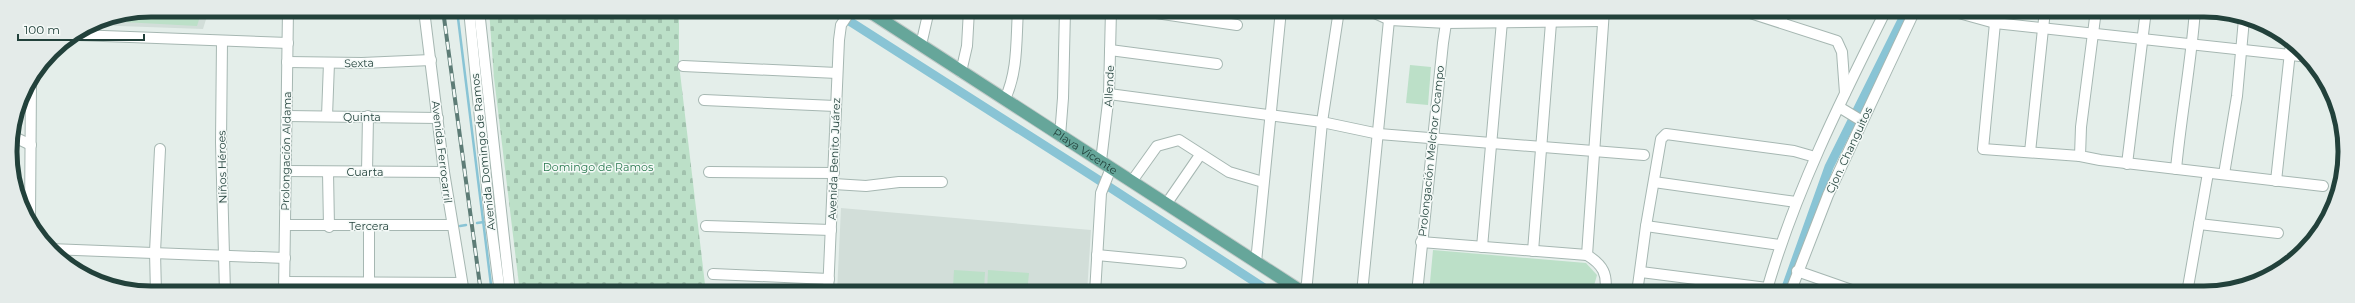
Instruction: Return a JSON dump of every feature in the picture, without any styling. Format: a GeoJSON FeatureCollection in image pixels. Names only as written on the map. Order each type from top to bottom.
{"type":"FeatureCollection","features":[{"type":"Feature","properties":{"kind":"main road","name":"Playa Vicente"},"geometry":{"type":"LineString","coordinates":[[878,17],[1005,99],[1106,169],[1132,181],[1294,286]]}},
{"type":"Feature","properties":{"kind":"street","name":"Prolongación Aldama"},"geometry":{"type":"LineString","coordinates":[[284,286],[288,17]]}},
{"type":"Feature","properties":{"kind":"street","name":"Avenida Ferrocarril"},"geometry":{"type":"LineString","coordinates":[[425,17],[444,172],[463,286]]}},
{"type":"Feature","properties":{"kind":"street","name":"Avenida Domingo de Ramos"},"geometry":{"type":"LineString","coordinates":[[469,17],[495,217],[509,286]]}},
{"type":"Feature","properties":{"kind":"street","name":"Avenida Domingo de Ramos"},"geometry":{"type":"LineString","coordinates":[[480,17],[500,286]]}},
{"type":"Feature","properties":{"kind":"street","name":"Avenida Benito Juárez"},"geometry":{"type":"LineString","coordinates":[[829,286],[834,184],[837,73],[841,25],[847,17]]}},
{"type":"Feature","properties":{"kind":"street"},"geometry":{"type":"LineString","coordinates":[[921,45],[927,17]]}},
{"type":"Feature","properties":{"kind":"street"},"geometry":{"type":"LineString","coordinates":[[961,72],[967,46],[969,17]]}},
{"type":"Feature","properties":{"kind":"street"},"geometry":{"type":"LineString","coordinates":[[1005,99],[1012,83],[1015,70],[1018,17]]}},
{"type":"Feature","properties":{"kind":"street"},"geometry":{"type":"LineString","coordinates":[[1060,136],[1063,98],[1065,17]]}},
{"type":"Feature","properties":{"kind":"street","name":"Allende"},"geometry":{"type":"LineString","coordinates":[[1097,256],[1101,193],[1106,169],[1111,17]]}},
{"type":"Feature","properties":{"kind":"street"},"geometry":{"type":"LineString","coordinates":[[1183,17],[1237,25]]}},
{"type":"Feature","properties":{"kind":"street"},"geometry":{"type":"LineString","coordinates":[[1256,262],[1280,17]]}},
{"type":"Feature","properties":{"kind":"street"},"geometry":{"type":"LineString","coordinates":[[1306,286],[1322,122],[1338,17]]}},
{"type":"Feature","properties":{"kind":"street"},"geometry":{"type":"LineString","coordinates":[[1363,286],[1390,17]]}},
{"type":"Feature","properties":{"kind":"street"},"geometry":{"type":"LineString","coordinates":[[1403,17],[1447,24],[1602,21]]}},
{"type":"Feature","properties":{"kind":"street","name":"Prolongación Melchor Ocampo"},"geometry":{"type":"LineString","coordinates":[[1418,286],[1424,242],[1442,43],[1448,17]]}},
{"type":"Feature","properties":{"kind":"street"},"geometry":{"type":"LineString","coordinates":[[1482,247],[1502,17]]}},
{"type":"Feature","properties":{"kind":"street"},"geometry":{"type":"LineString","coordinates":[[1533,251],[1551,17]]}},
{"type":"Feature","properties":{"kind":"street"},"geometry":{"type":"LineString","coordinates":[[1587,256],[1603,17]]}},
{"type":"Feature","properties":{"kind":"street"},"geometry":{"type":"LineString","coordinates":[[1764,17],[1837,41],[1842,52],[1845,94],[1843,110],[1815,156],[1796,202],[1780,245],[1767,286]]}},
{"type":"Feature","properties":{"kind":"street"},"geometry":{"type":"LineString","coordinates":[[1781,22],[1783,17]]}},
{"type":"Feature","properties":{"kind":"street"},"geometry":{"type":"LineString","coordinates":[[1845,94],[1883,17]]}},
{"type":"Feature","properties":{"kind":"street","name":"Cjon. Changuitos"},"geometry":{"type":"LineString","coordinates":[[1792,286],[1828,195],[1912,17]]}},
{"type":"Feature","properties":{"kind":"street"},"geometry":{"type":"LineString","coordinates":[[1982,17],[1995,23],[2299,56]]}},
{"type":"Feature","properties":{"kind":"street"},"geometry":{"type":"LineString","coordinates":[[2030,152],[2044,17]]}},
{"type":"Feature","properties":{"kind":"street"},"geometry":{"type":"LineString","coordinates":[[2080,156],[2081,127],[2095,17]]}},
{"type":"Feature","properties":{"kind":"street"},"geometry":{"type":"LineString","coordinates":[[2127,164],[2145,17]]}},
{"type":"Feature","properties":{"kind":"street"},"geometry":{"type":"LineString","coordinates":[[2176,169],[2181,115],[2192,45],[2194,17]]}},
{"type":"Feature","properties":{"kind":"street"},"geometry":{"type":"LineString","coordinates":[[1995,23],[1983,149],[2080,156],[2127,164],[2323,186]]}},
{"type":"Feature","properties":{"kind":"street"},"geometry":{"type":"LineString","coordinates":[[2224,174],[2237,96],[2244,24]]}},
{"type":"Feature","properties":{"kind":"street"},"geometry":{"type":"LineString","coordinates":[[84,35],[288,43]]}},
{"type":"Feature","properties":{"kind":"street","name":"Niños Héroes"},"geometry":{"type":"LineString","coordinates":[[222,41],[220,142],[225,286]]}},
{"type":"Feature","properties":{"kind":"street"},"geometry":{"type":"LineString","coordinates":[[2276,181],[2290,49]]}},
{"type":"Feature","properties":{"kind":"street"},"geometry":{"type":"LineString","coordinates":[[1110,50],[1217,64]]}},
{"type":"Feature","properties":{"kind":"street","name":"Sexta"},"geometry":{"type":"LineString","coordinates":[[287,62],[329,63],[431,60]]}},
{"type":"Feature","properties":{"kind":"street"},"geometry":{"type":"LineString","coordinates":[[327,116],[329,63]]}},
{"type":"Feature","properties":{"kind":"street"},"geometry":{"type":"LineString","coordinates":[[683,66],[837,73]]}},
{"type":"Feature","properties":{"kind":"street"},"geometry":{"type":"LineString","coordinates":[[30,209],[32,90]]}},
{"type":"Feature","properties":{"kind":"street"},"geometry":{"type":"LineString","coordinates":[[1109,94],[1322,122],[1379,134],[1434,140],[1644,156]]}},
{"type":"Feature","properties":{"kind":"street"},"geometry":{"type":"LineString","coordinates":[[704,100],[836,106]]}},
{"type":"Feature","properties":{"kind":"street"},"geometry":{"type":"LineString","coordinates":[[1843,110],[1862,121]]}},
{"type":"Feature","properties":{"kind":"street","name":"Quinta"},"geometry":{"type":"LineString","coordinates":[[287,116],[438,118]]}},
{"type":"Feature","properties":{"kind":"street"},"geometry":{"type":"LineString","coordinates":[[368,116],[368,172]]}},
{"type":"Feature","properties":{"kind":"street"},"geometry":{"type":"LineString","coordinates":[[1638,286],[1646,226],[1661,139],[1666,134],[1794,151],[1815,156]]}},
{"type":"Feature","properties":{"kind":"street"},"geometry":{"type":"LineString","coordinates":[[17,139],[31,145]]}},
{"type":"Feature","properties":{"kind":"street"},"geometry":{"type":"LineString","coordinates":[[1132,181],[1157,146],[1180,140],[1187,143],[1200,155],[1229,172],[1263,182]]}},
{"type":"Feature","properties":{"kind":"street"},"geometry":{"type":"LineString","coordinates":[[156,286],[155,252],[160,149]]}},
{"type":"Feature","properties":{"kind":"street"},"geometry":{"type":"LineString","coordinates":[[1167,203],[1200,155]]}},
{"type":"Feature","properties":{"kind":"street","name":"Cuarta"},"geometry":{"type":"LineString","coordinates":[[286,170],[328,172],[444,172]]}},
{"type":"Feature","properties":{"kind":"street"},"geometry":{"type":"LineString","coordinates":[[328,172],[328,226]]}},
{"type":"Feature","properties":{"kind":"street"},"geometry":{"type":"LineString","coordinates":[[708,172],[834,172]]}},
{"type":"Feature","properties":{"kind":"street"},"geometry":{"type":"LineString","coordinates":[[2188,286],[2208,173]]}},
{"type":"Feature","properties":{"kind":"street"},"geometry":{"type":"LineString","coordinates":[[834,184],[866,186],[899,182],[942,182]]}},
{"type":"Feature","properties":{"kind":"street"},"geometry":{"type":"LineString","coordinates":[[1654,182],[1796,202]]}},
{"type":"Feature","properties":{"kind":"street"},"geometry":{"type":"LineString","coordinates":[[2199,224],[2278,233]]}},
{"type":"Feature","properties":{"kind":"street","name":"Tercera"},"geometry":{"type":"LineString","coordinates":[[285,225],[452,226]]}},
{"type":"Feature","properties":{"kind":"street"},"geometry":{"type":"LineString","coordinates":[[369,226],[369,282]]}},
{"type":"Feature","properties":{"kind":"street"},"geometry":{"type":"LineString","coordinates":[[706,226],[831,230]]}},
{"type":"Feature","properties":{"kind":"street"},"geometry":{"type":"LineString","coordinates":[[1646,226],[1780,245]]}},
{"type":"Feature","properties":{"kind":"street"},"geometry":{"type":"LineString","coordinates":[[1422,286],[1424,242],[1587,256],[1603,268],[1606,274],[1605,286]]}},
{"type":"Feature","properties":{"kind":"street"},"geometry":{"type":"LineString","coordinates":[[59,249],[285,258]]}},
{"type":"Feature","properties":{"kind":"street"},"geometry":{"type":"LineString","coordinates":[[1095,286],[1097,256],[1181,263]]}},
{"type":"Feature","properties":{"kind":"street"},"geometry":{"type":"LineString","coordinates":[[1797,271],[1840,286]]}},
{"type":"Feature","properties":{"kind":"street"},"geometry":{"type":"LineString","coordinates":[[1641,272],[1738,286]]}},
{"type":"Feature","properties":{"kind":"street"},"geometry":{"type":"LineString","coordinates":[[713,274],[829,280]]}},
{"type":"Feature","properties":{"kind":"street"},"geometry":{"type":"LineString","coordinates":[[284,282],[314,286]]}},
{"type":"Feature","properties":{"kind":"street"},"geometry":{"type":"LineString","coordinates":[[342,286],[369,282],[418,282],[448,286]]}},
{"type":"Feature","properties":{"kind":"shaded area"},"geometry":{"type":"Polygon","coordinates":[[[143,17],[207,17],[203,29],[105,25],[143,17]]]}},
{"type":"Feature","properties":{"kind":"shaded area"},"geometry":{"type":"Polygon","coordinates":[[[841,208],[1091,230],[1087,286],[837,286],[841,208]]]}},
{"type":"Feature","properties":{"kind":"green space"},"geometry":{"type":"Polygon","coordinates":[[[143,17],[200,17],[197,26],[123,22],[123,21],[143,17]]]}},
{"type":"Feature","properties":{"kind":"green space","name":"Domingo de Ramos"},"geometry":{"type":"Polygon","coordinates":[[[490,17],[679,17],[679,64],[705,286],[519,286],[494,78],[490,17]]]}},
{"type":"Feature","properties":{"kind":"green space"},"geometry":{"type":"Polygon","coordinates":[[[1410,65],[1431,67],[1428,105],[1406,103],[1410,65]]]}},
{"type":"Feature","properties":{"kind":"green space"},"geometry":{"type":"Polygon","coordinates":[[[1433,250],[1586,263],[1597,275],[1594,286],[1430,286],[1433,250]]]}},
{"type":"Feature","properties":{"kind":"green space"},"geometry":{"type":"Polygon","coordinates":[[[954,270],[985,272],[984,286],[953,286],[954,270]]]}},
{"type":"Feature","properties":{"kind":"green space"},"geometry":{"type":"Polygon","coordinates":[[[988,270],[1029,273],[1028,286],[987,286],[988,270]]]}},
{"type":"Feature","properties":{"kind":"waterway"},"geometry":{"type":"LineString","coordinates":[[458,17],[491,286]]}},
{"type":"Feature","properties":{"kind":"waterway"},"geometry":{"type":"LineString","coordinates":[[843,17],[1094,177],[1261,286]]}},
{"type":"Feature","properties":{"kind":"waterway"},"geometry":{"type":"LineString","coordinates":[[1786,286],[1829,167],[1904,17]]}},
{"type":"Feature","properties":{"kind":"waterway"},"geometry":{"type":"LineString","coordinates":[[477,223],[484,222]]}},
{"type":"Feature","properties":{"kind":"waterway"},"geometry":{"type":"LineString","coordinates":[[460,226],[466,225]]}},
{"type":"Feature","properties":{"kind":"railway"},"geometry":{"type":"LineString","coordinates":[[444,17],[480,286]]}}]}
